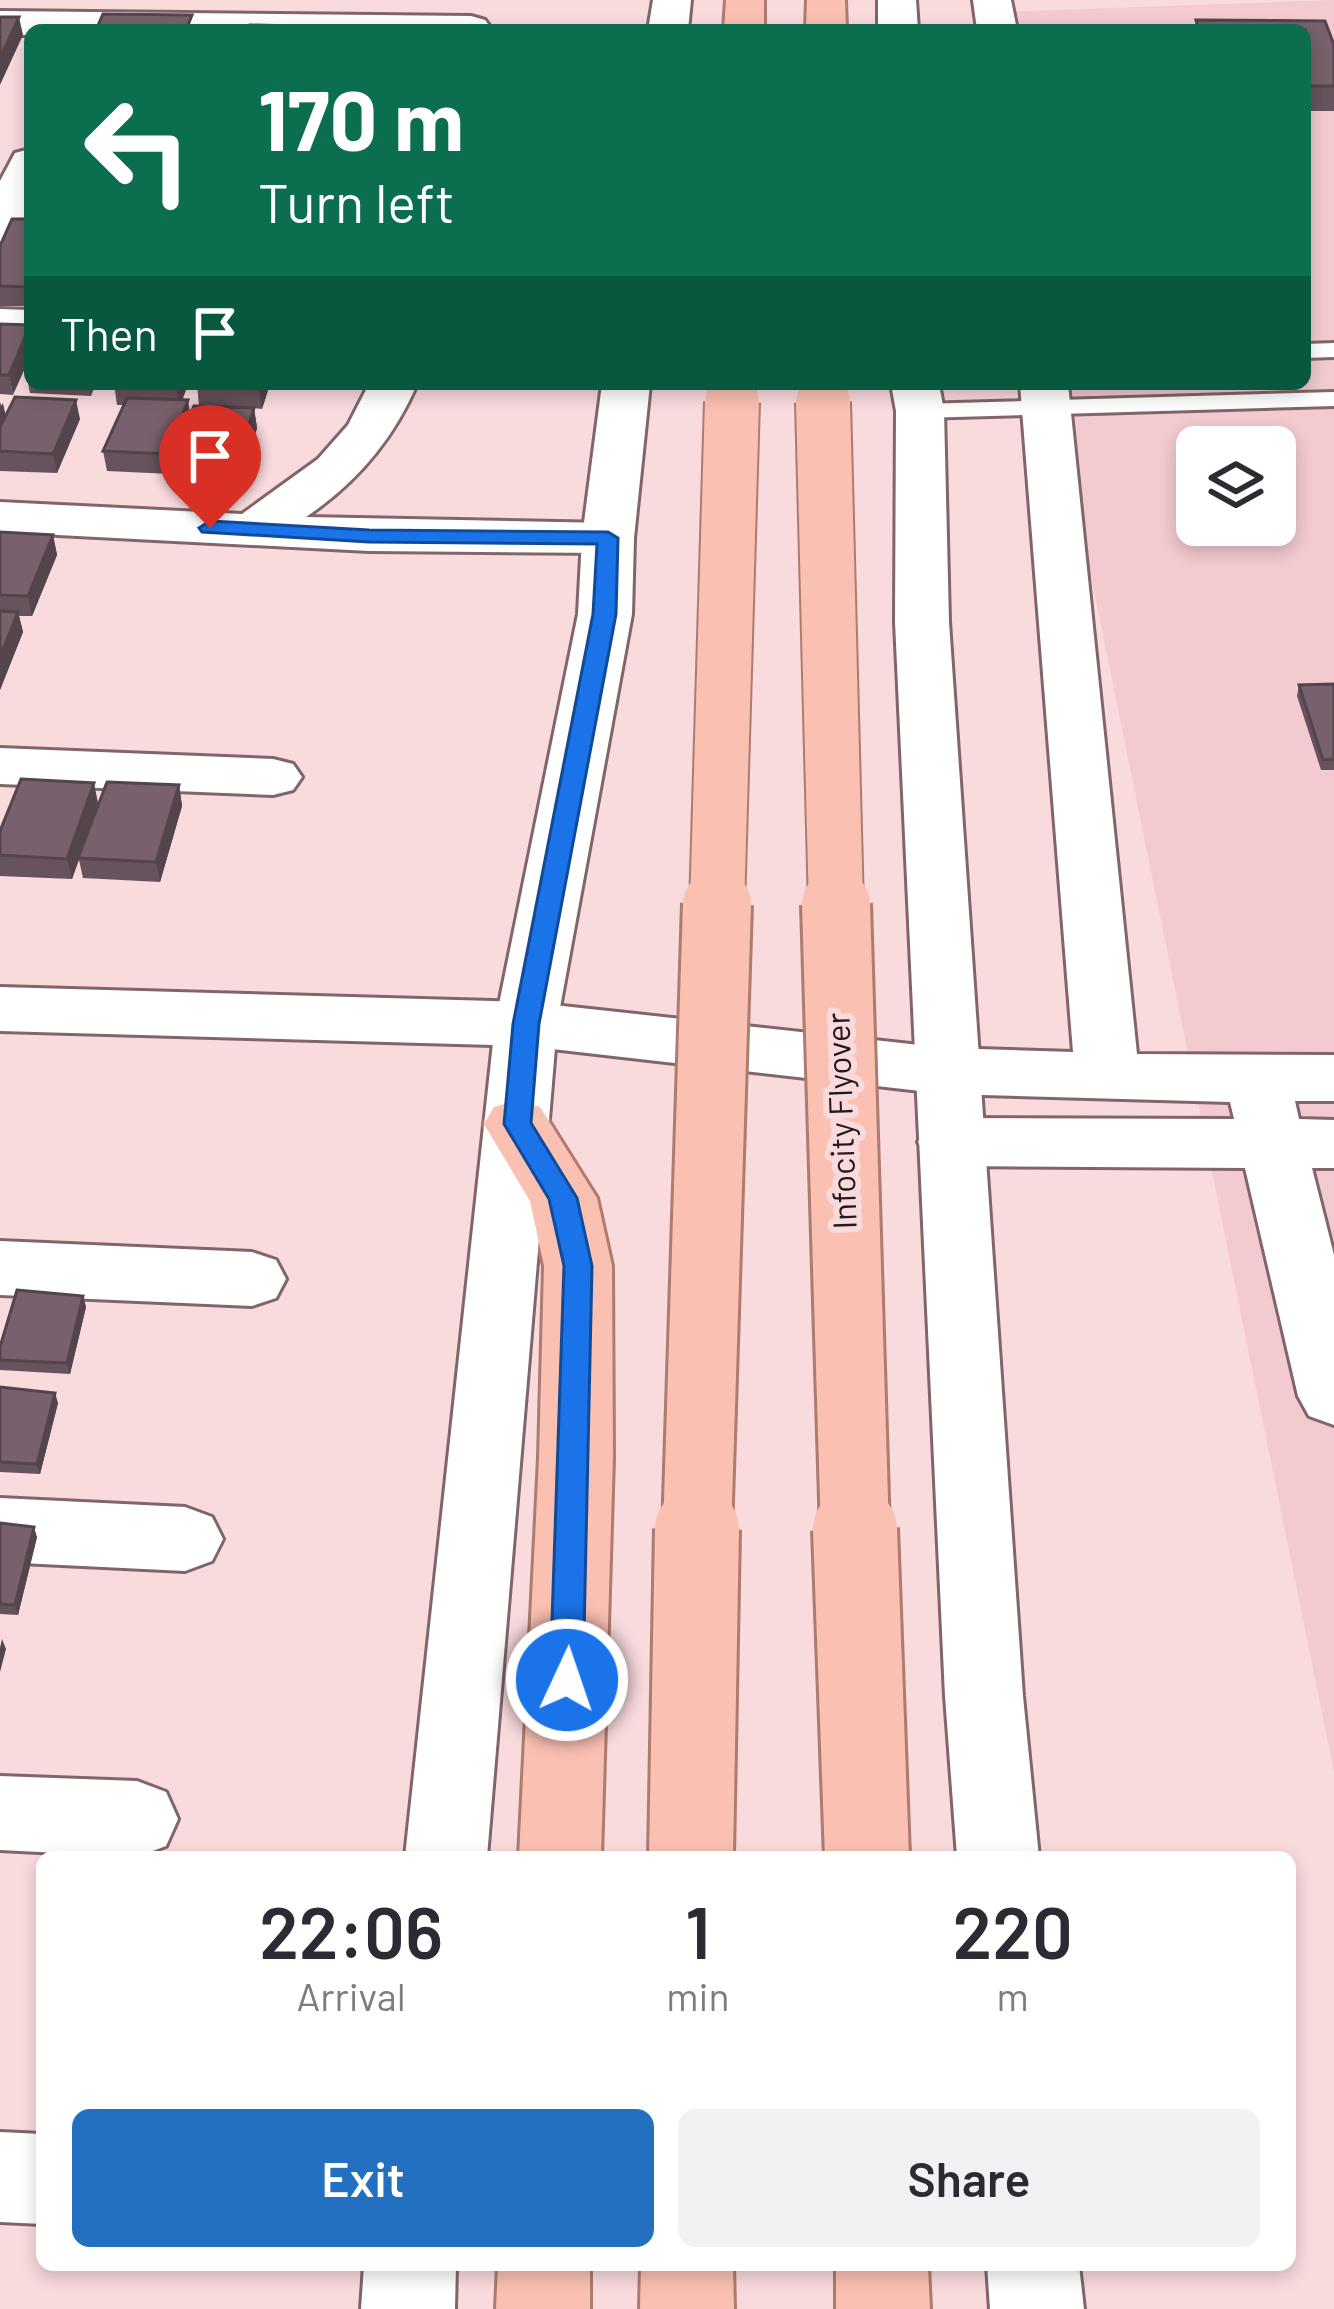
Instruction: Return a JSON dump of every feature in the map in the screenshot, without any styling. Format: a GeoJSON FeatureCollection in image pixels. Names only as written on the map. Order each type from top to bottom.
{"type":"FeatureCollection","features":[{"type":"Feature","properties":{"kind":"highway"},"geometry":{"type":"LineString","coordinates":[[691,1851],[734,390]]}},
{"type":"Feature","properties":{"kind":"highway","name":"Infocity Flyover"},"geometry":{"type":"LineString","coordinates":[[823,390],[842,1172],[867,1851]]}},
{"type":"Feature","properties":{"kind":"highway"},"geometry":{"type":"LineString","coordinates":[[517,1124],[563,1198],[578,1266],[576,1458],[560,1851]]}},
{"type":"Feature","properties":{"kind":"highway"},"geometry":{"type":"LineString","coordinates":[[543,2309],[544,2271]]}},
{"type":"Feature","properties":{"kind":"highway"},"geometry":{"type":"LineString","coordinates":[[687,2309],[688,2271]]}},
{"type":"Feature","properties":{"kind":"highway"},"geometry":{"type":"LineString","coordinates":[[882,2271],[884,2309]]}},
{"type":"Feature","properties":{"kind":"street"},"geometry":{"type":"LineString","coordinates":[[0,23],[94,18],[300,24]]}},
{"type":"Feature","properties":{"kind":"street"},"geometry":{"type":"LineString","coordinates":[[0,231],[24,176]]}},
{"type":"Feature","properties":{"kind":"street"},"geometry":{"type":"LineString","coordinates":[[252,530],[314,492],[353,454],[390,390]]}},
{"type":"Feature","properties":{"kind":"street"},"geometry":{"type":"LineString","coordinates":[[447,1851],[526,1024],[604,614],[625,390]]}},
{"type":"Feature","properties":{"kind":"street"},"geometry":{"type":"LineString","coordinates":[[1046,397],[1108,1077]]}},
{"type":"Feature","properties":{"kind":"street"},"geometry":{"type":"LineString","coordinates":[[918,398],[922,622],[998,1851]]}},
{"type":"Feature","properties":{"kind":"street"},"geometry":{"type":"LineString","coordinates":[[0,517],[252,530],[608,538]]}},
{"type":"Feature","properties":{"kind":"street"},"geometry":{"type":"LineString","coordinates":[[0,766],[273,778]]}},
{"type":"Feature","properties":{"kind":"street"},"geometry":{"type":"LineString","coordinates":[[0,1009],[526,1024],[947,1072],[1334,1078]]}},
{"type":"Feature","properties":{"kind":"street"},"geometry":{"type":"LineString","coordinates":[[1258,1078],[1302,1144],[1334,1396]]}},
{"type":"Feature","properties":{"kind":"street"},"geometry":{"type":"LineString","coordinates":[[952,1142],[1302,1144]]}},
{"type":"Feature","properties":{"kind":"street"},"geometry":{"type":"LineString","coordinates":[[0,1268],[252,1279]]}},
{"type":"Feature","properties":{"kind":"street"},"geometry":{"type":"LineString","coordinates":[[0,1530],[184,1539]]}},
{"type":"Feature","properties":{"kind":"street"},"geometry":{"type":"LineString","coordinates":[[0,1813],[137,1819]]}},
{"type":"Feature","properties":{"kind":"street"},"geometry":{"type":"LineString","coordinates":[[0,2177],[36,2180]]}},
{"type":"Feature","properties":{"kind":"street"},"geometry":{"type":"LineString","coordinates":[[408,2309],[410,2271]]}},
{"type":"Feature","properties":{"kind":"street"},"geometry":{"type":"LineString","coordinates":[[1034,2271],[1037,2309]]}},
{"type":"Feature","properties":{"kind":"lane"},"geometry":{"type":"LineString","coordinates":[[918,398],[1334,399]]}},
{"type":"Feature","properties":{"kind":"shaded area"},"geometry":{"type":"Polygon","coordinates":[[[1334,0],[1334,1772],[1053,390],[1311,390],[1311,24],[978,24],[976,13],[1334,0]]]}},
{"type":"Feature","properties":{"kind":"building"},"geometry":{"type":"Polygon","coordinates":[[[103,14],[192,15],[188,24],[99,24],[103,14]]]}},
{"type":"Feature","properties":{"kind":"building"},"geometry":{"type":"Polygon","coordinates":[[[0,17],[19,17],[0,58],[0,17]]]}},
{"type":"Feature","properties":{"kind":"building"},"geometry":{"type":"Polygon","coordinates":[[[1196,20],[1325,21],[1334,45],[1334,86],[1311,86],[1311,24],[1197,24],[1196,20]]]}},
{"type":"Feature","properties":{"kind":"building"},"geometry":{"type":"Polygon","coordinates":[[[12,219],[24,219],[24,287],[0,286],[0,246],[12,219]]]}},
{"type":"Feature","properties":{"kind":"building"},"geometry":{"type":"Polygon","coordinates":[[[0,324],[24,325],[24,339],[9,375],[0,375],[0,324]]]}},
{"type":"Feature","properties":{"kind":"building"},"geometry":{"type":"Polygon","coordinates":[[[15,397],[76,400],[53,454],[0,451],[0,427],[15,397]]]}},
{"type":"Feature","properties":{"kind":"building"},"geometry":{"type":"Polygon","coordinates":[[[127,398],[188,400],[168,454],[103,451],[127,398]]]}},
{"type":"Feature","properties":{"kind":"building"},"geometry":{"type":"Polygon","coordinates":[[[194,406],[254,408],[237,463],[172,460],[194,406]]]}},
{"type":"Feature","properties":{"kind":"building"},"geometry":{"type":"Polygon","coordinates":[[[0,532],[53,535],[28,596],[0,595],[0,532]]]}},
{"type":"Feature","properties":{"kind":"building"},"geometry":{"type":"Polygon","coordinates":[[[0,611],[18,612],[0,657],[0,611]]]}},
{"type":"Feature","properties":{"kind":"building"},"geometry":{"type":"Polygon","coordinates":[[[1334,684],[1334,759],[1323,760],[1299,685],[1334,684]]]}},
{"type":"Feature","properties":{"kind":"building"},"geometry":{"type":"Polygon","coordinates":[[[21,779],[94,783],[67,859],[0,855],[0,831],[21,779]]]}},
{"type":"Feature","properties":{"kind":"building"},"geometry":{"type":"Polygon","coordinates":[[[107,782],[179,785],[156,862],[78,858],[107,782]]]}},
{"type":"Feature","properties":{"kind":"building"},"geometry":{"type":"Polygon","coordinates":[[[17,1290],[83,1296],[67,1363],[0,1360],[17,1290]]]}},
{"type":"Feature","properties":{"kind":"building"},"geometry":{"type":"Polygon","coordinates":[[[0,1387],[55,1393],[37,1464],[0,1462],[0,1387]]]}},
{"type":"Feature","properties":{"kind":"building"},"geometry":{"type":"Polygon","coordinates":[[[0,1523],[34,1527],[15,1605],[0,1604],[0,1523]]]}},
{"type":"Feature","properties":{"kind":"route"},"geometry":{"type":"LineString","coordinates":[[210,528],[369,536],[608,538],[604,614],[526,1024],[517,1124],[563,1198],[578,1266],[567,1680]]}}]}
